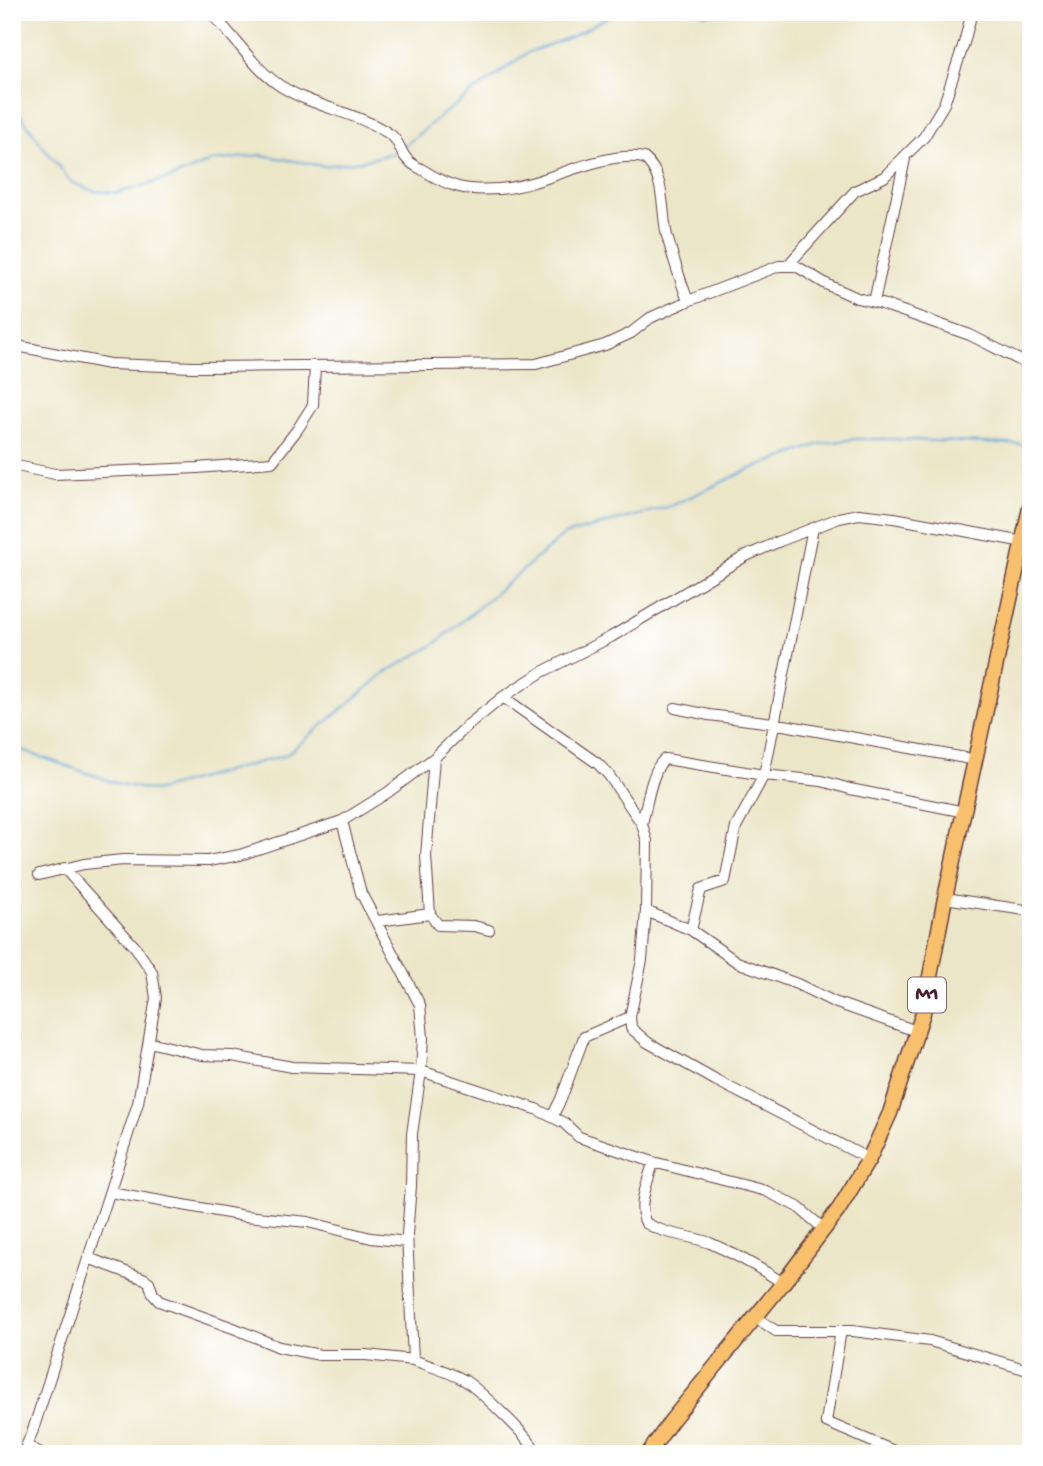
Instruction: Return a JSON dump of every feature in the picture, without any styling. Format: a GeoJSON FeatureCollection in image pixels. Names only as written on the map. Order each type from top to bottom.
{"type":"FeatureCollection","features":[{"type":"Feature","properties":{"kind":"highway","name":"M1"},"geometry":{"type":"LineString","coordinates":[[648,1454],[671,1421],[824,1229],[869,1159],[902,1082],[919,1032],[945,898],[1031,503]]}},
{"type":"Feature","properties":{"kind":"highway","name":"M1"},"geometry":{"type":"LineString","coordinates":[[640,1454],[671,1421]]}},
{"type":"Feature","properties":{"kind":"street"},"geometry":{"type":"LineString","coordinates":[[209,12],[241,49],[279,85],[394,137],[405,157],[445,184],[499,189],[519,186],[618,158],[644,158],[652,164],[662,191],[667,236],[688,301]]}},
{"type":"Feature","properties":{"kind":"street"},"geometry":{"type":"LineString","coordinates":[[788,265],[855,191],[875,183],[924,137],[938,116],[960,58],[972,12]]}},
{"type":"Feature","properties":{"kind":"street"},"geometry":{"type":"LineString","coordinates":[[874,302],[906,156]]}},
{"type":"Feature","properties":{"kind":"street"},"geometry":{"type":"LineString","coordinates":[[12,345],[109,364],[536,364],[605,345],[631,333],[650,318],[688,301],[779,266],[788,265],[796,266],[857,298],[970,335],[1031,366]]}},
{"type":"Feature","properties":{"kind":"street"},"geometry":{"type":"LineString","coordinates":[[12,466],[55,474],[197,468],[272,461],[313,405],[315,366]]}},
{"type":"Feature","properties":{"kind":"street"},"geometry":{"type":"LineString","coordinates":[[39,875],[84,864],[123,860],[208,861],[240,855],[342,821],[387,793],[434,758],[467,726],[503,697],[542,672],[611,637],[744,557],[839,517],[859,514],[894,518],[1024,542]]}},
{"type":"Feature","properties":{"kind":"street"},"geometry":{"type":"LineString","coordinates":[[691,930],[701,889],[724,881],[736,827],[764,775],[813,528]]}},
{"type":"Feature","properties":{"kind":"street"},"geometry":{"type":"LineString","coordinates":[[503,697],[597,763],[608,774],[642,824],[648,841],[646,911],[642,960],[631,1028],[647,1042],[716,1080],[869,1159]]}},
{"type":"Feature","properties":{"kind":"street"},"geometry":{"type":"LineString","coordinates":[[675,708],[976,760]]}},
{"type":"Feature","properties":{"kind":"street"},"geometry":{"type":"LineString","coordinates":[[434,758],[426,856],[430,914],[438,925],[474,926],[489,930]]}},
{"type":"Feature","properties":{"kind":"street"},"geometry":{"type":"LineString","coordinates":[[642,824],[658,763],[665,759],[764,775],[822,781],[965,812]]}},
{"type":"Feature","properties":{"kind":"street"},"geometry":{"type":"LineString","coordinates":[[342,821],[361,893],[420,1005],[423,1038],[412,1134],[407,1241],[412,1360]]}},
{"type":"Feature","properties":{"kind":"street"},"geometry":{"type":"LineString","coordinates":[[43,1454],[25,1450],[138,1103],[156,998],[152,972],[136,948],[64,869]]}},
{"type":"Feature","properties":{"kind":"street"},"geometry":{"type":"LineString","coordinates":[[945,898],[1031,911]]}},
{"type":"Feature","properties":{"kind":"street"},"geometry":{"type":"LineString","coordinates":[[646,911],[691,930],[737,962],[797,984],[834,1002],[919,1032]]}},
{"type":"Feature","properties":{"kind":"street"},"geometry":{"type":"LineString","coordinates":[[377,921],[430,914]]}},
{"type":"Feature","properties":{"kind":"street"},"geometry":{"type":"LineString","coordinates":[[552,1117],[566,1088],[584,1037],[631,1017]]}},
{"type":"Feature","properties":{"kind":"street"},"geometry":{"type":"LineString","coordinates":[[149,1042],[202,1055],[232,1056],[292,1067],[421,1071],[536,1108],[579,1137],[653,1162],[766,1191],[798,1208],[824,1229]]}},
{"type":"Feature","properties":{"kind":"street"},"geometry":{"type":"LineString","coordinates":[[653,1162],[642,1204],[646,1223],[660,1230],[711,1244],[747,1261],[783,1283]]}},
{"type":"Feature","properties":{"kind":"street"},"geometry":{"type":"LineString","coordinates":[[110,1192],[245,1216],[308,1222],[371,1238],[407,1241]]}},
{"type":"Feature","properties":{"kind":"street"},"geometry":{"type":"LineString","coordinates":[[88,1258],[145,1279],[159,1301],[279,1347],[320,1355],[366,1355],[412,1360],[443,1370],[465,1381],[532,1445],[537,1454]]}},
{"type":"Feature","properties":{"kind":"street"},"geometry":{"type":"LineString","coordinates":[[755,1317],[776,1331],[841,1330],[892,1334],[930,1341],[1031,1371]]}},
{"type":"Feature","properties":{"kind":"street"},"geometry":{"type":"LineString","coordinates":[[841,1330],[826,1422],[901,1454]]}},
{"type":"Feature","properties":{"kind":"waterway"},"geometry":{"type":"LineString","coordinates":[[403,147],[443,114],[527,53],[573,36],[617,12]]}},
{"type":"Feature","properties":{"kind":"waterway"},"geometry":{"type":"LineString","coordinates":[[700,12],[705,15],[725,12]]}},
{"type":"Feature","properties":{"kind":"waterway"},"geometry":{"type":"LineString","coordinates":[[12,103],[71,182],[93,191],[117,193],[174,177],[212,161],[261,155],[323,166],[362,161],[396,152]]}},
{"type":"Feature","properties":{"kind":"waterway"},"geometry":{"type":"LineString","coordinates":[[12,747],[116,783],[154,791],[286,755],[388,671],[434,645],[564,535],[671,506],[748,470],[820,444],[855,439],[890,439],[1030,445]]}}]}
